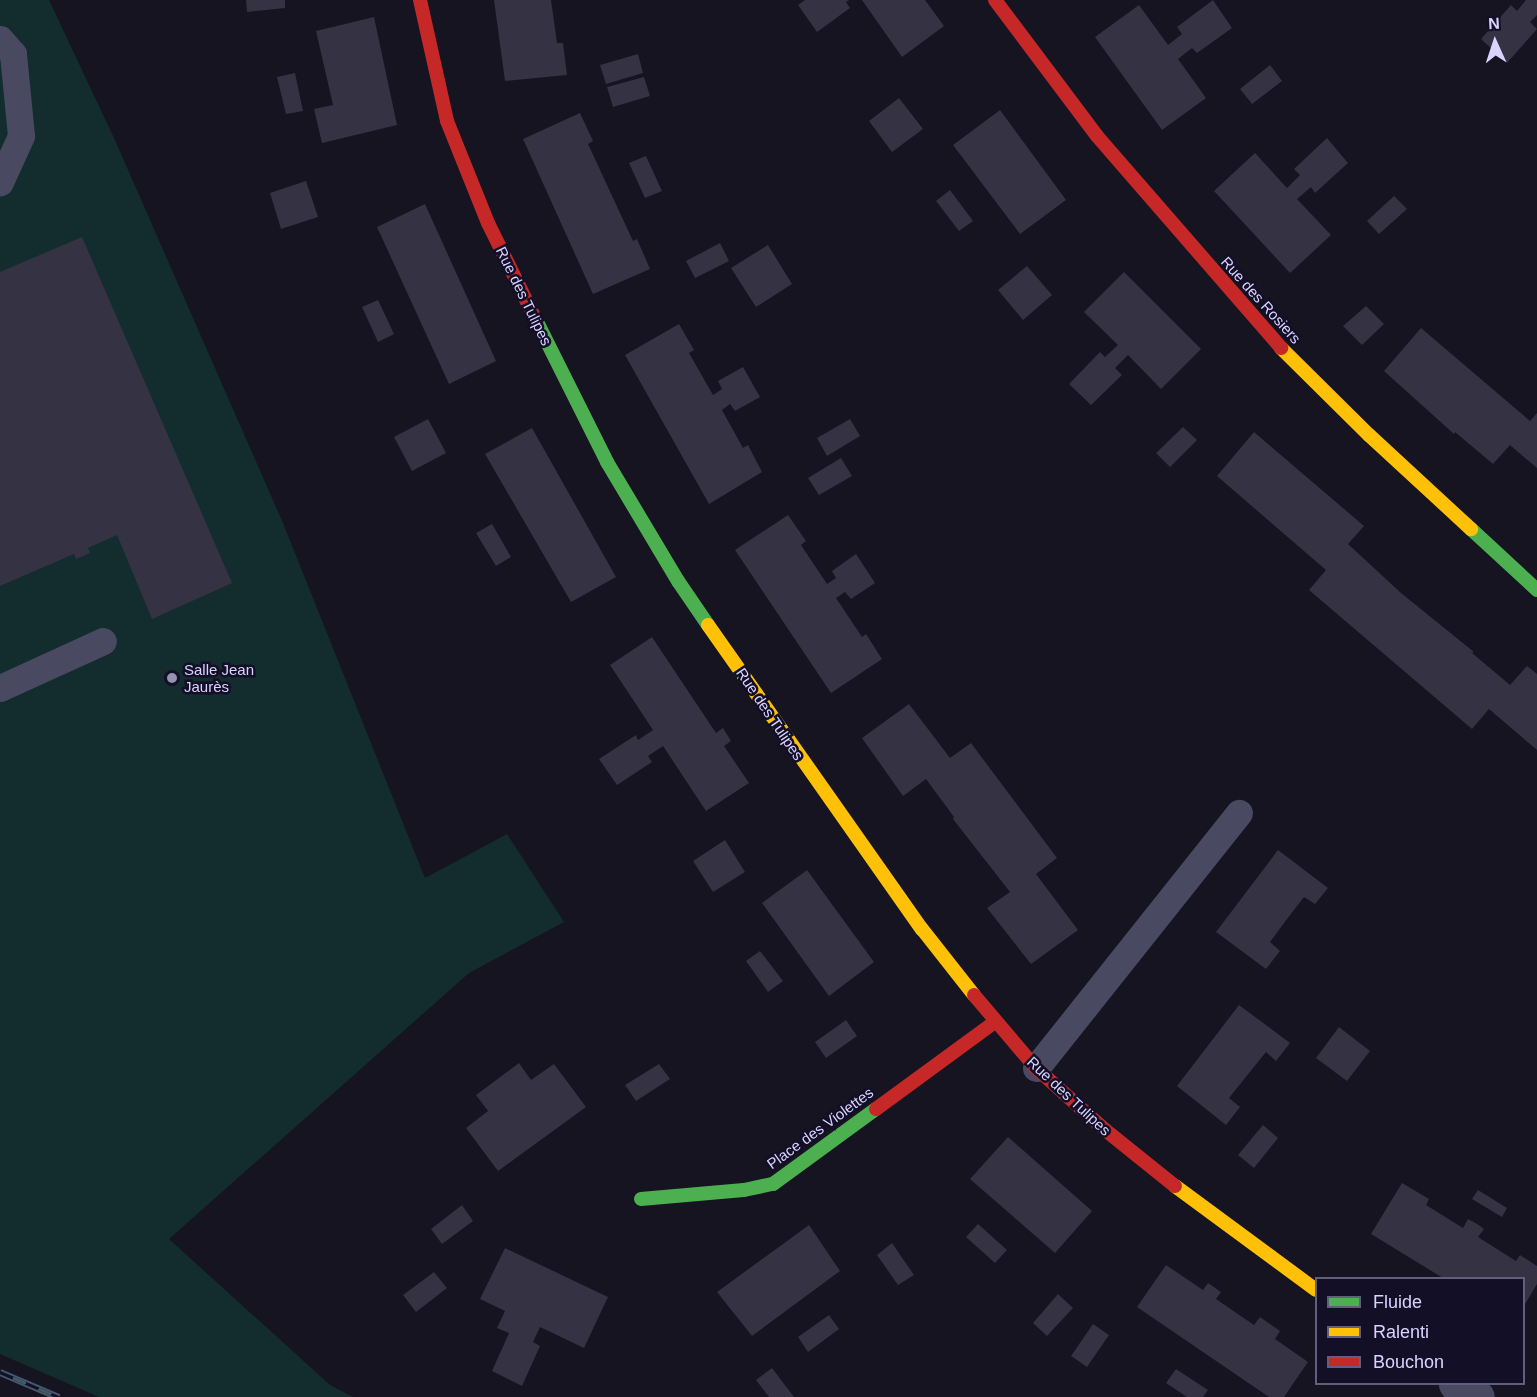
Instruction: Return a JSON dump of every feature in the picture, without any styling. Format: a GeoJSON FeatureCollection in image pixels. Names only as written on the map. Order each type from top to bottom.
{"type":"FeatureCollection","features":[{"type":"Feature","properties":{"kind":"street","name":"Rue des Tulipes"},"geometry":{"type":"LineString","coordinates":[[420,0],[447,121],[488,223],[607,462],[678,581],[802,761],[922,929],[994,1022],[1036,1068],[1104,1129],[1196,1203],[1315,1289]]}},
{"type":"Feature","properties":{"kind":"street","name":"Rue des Rosiers"},"geometry":{"type":"LineString","coordinates":[[995,0],[1097,136],[1184,239],[1285,352],[1369,435],[1537,590]]}},
{"type":"Feature","properties":{"kind":"street","name":"Place des Violettes"},"geometry":{"type":"LineString","coordinates":[[641,1199],[744,1190],[773,1184],[994,1022]]}},
{"type":"Feature","properties":{"kind":"street"},"geometry":{"type":"LineString","coordinates":[[1458,1385],[1478,1397]]}},
{"type":"Feature","properties":{"kind":"lane"},"geometry":{"type":"LineString","coordinates":[[0,39],[13,54],[21,136],[0,182]]}},
{"type":"Feature","properties":{"kind":"lane"},"geometry":{"type":"LineString","coordinates":[[0,687],[103,640]]}},
{"type":"Feature","properties":{"kind":"lane"},"geometry":{"type":"LineString","coordinates":[[1036,1068],[1239,813]]}},
{"type":"Feature","properties":{"kind":"green space","name":"Salle Jean Jaurès"},"geometry":{"type":"Polygon","coordinates":[[[0,0],[49,0],[114,138],[283,523],[425,878],[507,834],[564,922],[469,973],[169,1239],[330,1385],[353,1397],[99,1397],[0,1354],[0,0]]]}},
{"type":"Feature","properties":{"kind":"building"},"geometry":{"type":"Polygon","coordinates":[[[246,0],[285,0],[285,8],[247,12],[246,0]]]}},
{"type":"Feature","properties":{"kind":"building"},"geometry":{"type":"Polygon","coordinates":[[[494,0],[551,0],[557,43],[563,43],[567,75],[505,81],[494,0]]]}},
{"type":"Feature","properties":{"kind":"building"},"geometry":{"type":"Polygon","coordinates":[[[805,0],[849,0],[846,2],[850,8],[817,32],[798,5],[805,0]]]}},
{"type":"Feature","properties":{"kind":"building"},"geometry":{"type":"Polygon","coordinates":[[[862,0],[925,0],[944,26],[902,57],[862,0]]]}},
{"type":"Feature","properties":{"kind":"building"},"geometry":{"type":"Polygon","coordinates":[[[1213,0],[1232,28],[1197,53],[1192,48],[1178,59],[1206,98],[1162,130],[1095,37],[1139,5],[1168,45],[1182,34],[1177,27],[1213,0]]]}},
{"type":"Feature","properties":{"kind":"building"},"geometry":{"type":"Polygon","coordinates":[[[1526,0],[1537,0],[1537,15],[1530,22],[1537,29],[1507,63],[1481,39],[1511,5],[1517,11],[1526,0]]]}},
{"type":"Feature","properties":{"kind":"building"},"geometry":{"type":"Polygon","coordinates":[[[374,17],[397,125],[322,143],[314,109],[333,105],[316,31],[374,17]]]}},
{"type":"Feature","properties":{"kind":"building"},"geometry":{"type":"Polygon","coordinates":[[[638,54],[643,73],[606,84],[600,65],[638,54]]]}},
{"type":"Feature","properties":{"kind":"building"},"geometry":{"type":"Polygon","coordinates":[[[1270,65],[1282,81],[1252,104],[1240,89],[1270,65]]]}},
{"type":"Feature","properties":{"kind":"building"},"geometry":{"type":"Polygon","coordinates":[[[295,73],[303,111],[286,114],[277,77],[295,73]]]}},
{"type":"Feature","properties":{"kind":"building"},"geometry":{"type":"Polygon","coordinates":[[[644,77],[650,96],[613,107],[607,87],[644,77]]]}},
{"type":"Feature","properties":{"kind":"building"},"geometry":{"type":"Polygon","coordinates":[[[899,98],[923,129],[892,152],[869,121],[899,98]]]}},
{"type":"Feature","properties":{"kind":"building"},"geometry":{"type":"Polygon","coordinates":[[[1000,110],[1066,200],[1020,234],[953,145],[1000,110]]]}},
{"type":"Feature","properties":{"kind":"building"},"geometry":{"type":"Polygon","coordinates":[[[580,113],[593,141],[588,144],[633,241],[637,239],[650,269],[593,294],[523,139],[580,113]]]}},
{"type":"Feature","properties":{"kind":"building"},"geometry":{"type":"Polygon","coordinates":[[[1327,138],[1348,163],[1315,193],[1311,187],[1297,199],[1331,235],[1290,273],[1214,191],[1255,153],[1287,188],[1300,175],[1294,169],[1327,138]]]}},
{"type":"Feature","properties":{"kind":"building"},"geometry":{"type":"Polygon","coordinates":[[[646,156],[662,191],[645,198],[629,163],[646,156]]]}},
{"type":"Feature","properties":{"kind":"building"},"geometry":{"type":"Polygon","coordinates":[[[306,181],[318,217],[281,229],[270,193],[306,181]]]}},
{"type":"Feature","properties":{"kind":"building"},"geometry":{"type":"Polygon","coordinates":[[[950,190],[973,221],[959,231],[936,201],[950,190]]]}},
{"type":"Feature","properties":{"kind":"building"},"geometry":{"type":"Polygon","coordinates":[[[1394,196],[1407,209],[1379,234],[1367,221],[1394,196]]]}},
{"type":"Feature","properties":{"kind":"building"},"geometry":{"type":"Polygon","coordinates":[[[425,204],[496,361],[449,384],[377,227],[425,204]]]}},
{"type":"Feature","properties":{"kind":"building"},"geometry":{"type":"Polygon","coordinates":[[[82,237],[232,583],[152,619],[117,535],[88,548],[90,553],[76,559],[74,554],[0,586],[0,272],[82,237]]]}},
{"type":"Feature","properties":{"kind":"building"},"geometry":{"type":"Polygon","coordinates":[[[720,243],[729,261],[695,278],[686,261],[720,243]]]}},
{"type":"Feature","properties":{"kind":"building"},"geometry":{"type":"Polygon","coordinates":[[[768,245],[792,284],[756,307],[731,268],[768,245]]]}},
{"type":"Feature","properties":{"kind":"building"},"geometry":{"type":"Polygon","coordinates":[[[1027,266],[1052,295],[1023,320],[998,290],[1027,266]]]}},
{"type":"Feature","properties":{"kind":"building"},"geometry":{"type":"Polygon","coordinates":[[[1124,272],[1201,349],[1161,389],[1128,355],[1115,368],[1122,375],[1091,405],[1069,384],[1100,352],[1105,357],[1118,345],[1084,312],[1124,272]]]}},
{"type":"Feature","properties":{"kind":"building"},"geometry":{"type":"Polygon","coordinates":[[[378,300],[394,334],[378,342],[362,307],[378,300]]]}},
{"type":"Feature","properties":{"kind":"building"},"geometry":{"type":"Polygon","coordinates":[[[1366,306],[1384,324],[1362,345],[1343,326],[1366,306]]]}},
{"type":"Feature","properties":{"kind":"building"},"geometry":{"type":"Polygon","coordinates":[[[679,324],[694,350],[689,353],[713,395],[722,389],[718,381],[743,367],[760,397],[735,411],[730,404],[722,410],[743,448],[748,445],[762,472],[709,504],[625,355],[679,324]]]}},
{"type":"Feature","properties":{"kind":"building"},"geometry":{"type":"Polygon","coordinates":[[[1421,328],[1530,421],[1537,413],[1537,468],[1510,445],[1493,464],[1455,432],[1454,434],[1384,371],[1421,328]]]}},
{"type":"Feature","properties":{"kind":"building"},"geometry":{"type":"Polygon","coordinates":[[[428,419],[446,453],[412,471],[394,437],[428,419]]]}},
{"type":"Feature","properties":{"kind":"building"},"geometry":{"type":"Polygon","coordinates":[[[850,419],[860,436],[827,456],[817,438],[850,419]]]}},
{"type":"Feature","properties":{"kind":"building"},"geometry":{"type":"Polygon","coordinates":[[[1183,427],[1197,440],[1170,467],[1156,453],[1183,427]]]}},
{"type":"Feature","properties":{"kind":"building"},"geometry":{"type":"Polygon","coordinates":[[[532,428],[616,577],[571,602],[485,454],[532,428]]]}},
{"type":"Feature","properties":{"kind":"building"},"geometry":{"type":"Polygon","coordinates":[[[1254,432],[1364,526],[1348,544],[1401,593],[1474,652],[1472,653],[1510,685],[1527,666],[1537,674],[1537,750],[1489,709],[1472,729],[1309,590],[1326,570],[1217,476],[1254,432]]]}},
{"type":"Feature","properties":{"kind":"building"},"geometry":{"type":"Polygon","coordinates":[[[841,458],[852,476],[819,495],[808,478],[841,458]]]}},
{"type":"Feature","properties":{"kind":"building"},"geometry":{"type":"Polygon","coordinates":[[[788,515],[806,541],[801,545],[827,584],[836,578],[832,571],[856,554],[875,583],[851,599],[845,592],[836,598],[862,637],[866,634],[882,659],[831,693],[735,550],[788,515]]]}},
{"type":"Feature","properties":{"kind":"building"},"geometry":{"type":"Polygon","coordinates":[[[492,524],[511,557],[496,566],[476,533],[492,524]]]}},
{"type":"Feature","properties":{"kind":"building"},"geometry":{"type":"Polygon","coordinates":[[[652,637],[716,733],[723,728],[731,741],[724,746],[749,783],[706,811],[663,746],[648,756],[652,762],[617,785],[599,759],[636,735],[638,740],[653,730],[610,665],[652,637]]]}},
{"type":"Feature","properties":{"kind":"building"},"geometry":{"type":"Polygon","coordinates":[[[909,704],[950,758],[971,743],[1057,858],[1036,874],[1078,930],[1031,964],[987,908],[1010,892],[953,819],[954,817],[926,779],[903,796],[862,738],[909,704]]]}},
{"type":"Feature","properties":{"kind":"building"},"geometry":{"type":"Polygon","coordinates":[[[725,840],[745,872],[713,892],[693,861],[725,840]]]}},
{"type":"Feature","properties":{"kind":"building"},"geometry":{"type":"Polygon","coordinates":[[[1278,850],[1328,888],[1315,904],[1304,897],[1287,919],[1270,942],[1280,951],[1266,969],[1216,932],[1278,850]]]}},
{"type":"Feature","properties":{"kind":"building"},"geometry":{"type":"Polygon","coordinates":[[[807,870],[874,962],[829,996],[762,903],[807,870]]]}},
{"type":"Feature","properties":{"kind":"building"},"geometry":{"type":"Polygon","coordinates":[[[760,951],[783,981],[768,992],[746,961],[760,951]]]}},
{"type":"Feature","properties":{"kind":"building"},"geometry":{"type":"Polygon","coordinates":[[[1239,1005],[1290,1043],[1276,1061],[1266,1052],[1229,1098],[1240,1107],[1226,1125],[1177,1086],[1239,1005]]]}},
{"type":"Feature","properties":{"kind":"building"},"geometry":{"type":"Polygon","coordinates":[[[846,1020],[857,1036],[826,1058],[815,1042],[846,1020]]]}},
{"type":"Feature","properties":{"kind":"building"},"geometry":{"type":"Polygon","coordinates":[[[1339,1027],[1370,1051],[1347,1081],[1316,1058],[1339,1027]]]}},
{"type":"Feature","properties":{"kind":"building"},"geometry":{"type":"Polygon","coordinates":[[[519,1063],[531,1080],[554,1064],[586,1107],[498,1171],[466,1128],[488,1111],[476,1095],[519,1063]]]}},
{"type":"Feature","properties":{"kind":"building"},"geometry":{"type":"Polygon","coordinates":[[[659,1064],[670,1079],[636,1101],[625,1085],[659,1064]]]}},
{"type":"Feature","properties":{"kind":"building"},"geometry":{"type":"Polygon","coordinates":[[[1263,1125],[1278,1138],[1254,1168],[1238,1155],[1263,1125]]]}},
{"type":"Feature","properties":{"kind":"building"},"geometry":{"type":"Polygon","coordinates":[[[1008,1137],[1092,1211],[1055,1253],[970,1179],[1008,1137]]]}},
{"type":"Feature","properties":{"kind":"building"},"geometry":{"type":"Polygon","coordinates":[[[1402,1183],[1429,1199],[1426,1205],[1463,1228],[1468,1219],[1477,1224],[1484,1229],[1478,1237],[1516,1261],[1520,1255],[1537,1266],[1537,1284],[1525,1304],[1525,1277],[1441,1277],[1371,1234],[1402,1183]]]}},
{"type":"Feature","properties":{"kind":"building"},"geometry":{"type":"Polygon","coordinates":[[[1478,1190],[1507,1208],[1502,1217],[1472,1199],[1478,1190]]]}},
{"type":"Feature","properties":{"kind":"building"},"geometry":{"type":"Polygon","coordinates":[[[462,1205],[473,1221],[442,1244],[431,1229],[462,1205]]]}},
{"type":"Feature","properties":{"kind":"building"},"geometry":{"type":"Polygon","coordinates":[[[978,1224],[1007,1250],[995,1263],[966,1237],[978,1224]]]}},
{"type":"Feature","properties":{"kind":"building"},"geometry":{"type":"Polygon","coordinates":[[[809,1225],[840,1271],[752,1336],[717,1292],[809,1225]]]}},
{"type":"Feature","properties":{"kind":"building"},"geometry":{"type":"Polygon","coordinates":[[[892,1243],[914,1275],[898,1285],[877,1255],[892,1243]]]}},
{"type":"Feature","properties":{"kind":"building"},"geometry":{"type":"Polygon","coordinates":[[[505,1248],[608,1297],[584,1348],[540,1327],[533,1342],[540,1346],[522,1386],[492,1371],[509,1333],[497,1328],[505,1311],[480,1299],[505,1248]]]}},
{"type":"Feature","properties":{"kind":"building"},"geometry":{"type":"Polygon","coordinates":[[[1166,1265],[1203,1290],[1208,1283],[1221,1292],[1216,1299],[1254,1325],[1260,1317],[1280,1331],[1275,1339],[1308,1362],[1284,1397],[1269,1397],[1137,1307],[1166,1265]]]}},
{"type":"Feature","properties":{"kind":"building"},"geometry":{"type":"Polygon","coordinates":[[[434,1272],[447,1288],[416,1312],[403,1295],[434,1272]]]}},
{"type":"Feature","properties":{"kind":"building"},"geometry":{"type":"Polygon","coordinates":[[[1058,1294],[1073,1308],[1047,1336],[1033,1323],[1058,1294]]]}},
{"type":"Feature","properties":{"kind":"building"},"geometry":{"type":"Polygon","coordinates":[[[829,1315],[839,1329],[808,1352],[798,1337],[829,1315]]]}},
{"type":"Feature","properties":{"kind":"building"},"geometry":{"type":"Polygon","coordinates":[[[1093,1324],[1109,1335],[1087,1367],[1071,1356],[1093,1324]]]}},
{"type":"Feature","properties":{"kind":"building"},"geometry":{"type":"Polygon","coordinates":[[[772,1368],[794,1397],[769,1397],[756,1380],[772,1368]]]}},
{"type":"Feature","properties":{"kind":"building"},"geometry":{"type":"Polygon","coordinates":[[[1176,1369],[1208,1390],[1203,1397],[1187,1397],[1166,1383],[1176,1369]]]}},
{"type":"Feature","properties":{"kind":"railway"},"geometry":{"type":"LineString","coordinates":[[0,1372],[59,1397]]}},
{"type":"Feature","properties":{"kind":"traffic: fast"},"geometry":{"type":"LineString","coordinates":[[537,322],[607,462],[678,581],[708,625]]}},
{"type":"Feature","properties":{"kind":"traffic: fast"},"geometry":{"type":"LineString","coordinates":[[1471,529],[1537,590]]}},
{"type":"Feature","properties":{"kind":"traffic: fast"},"geometry":{"type":"LineString","coordinates":[[641,1199],[744,1190],[773,1184],[876,1109]]}},
{"type":"Feature","properties":{"kind":"traffic: slow"},"geometry":{"type":"LineString","coordinates":[[1281,348],[1369,435],[1471,529]]}},
{"type":"Feature","properties":{"kind":"traffic: slow"},"geometry":{"type":"LineString","coordinates":[[708,625],[922,929],[974,995]]}},
{"type":"Feature","properties":{"kind":"traffic: slow"},"geometry":{"type":"LineString","coordinates":[[1175,1186],[1315,1289]]}},
{"type":"Feature","properties":{"kind":"traffic: jam"},"geometry":{"type":"LineString","coordinates":[[420,0],[447,121],[488,223],[537,322]]}},
{"type":"Feature","properties":{"kind":"traffic: jam"},"geometry":{"type":"LineString","coordinates":[[995,0],[1097,136],[1281,348]]}},
{"type":"Feature","properties":{"kind":"traffic: jam"},"geometry":{"type":"LineString","coordinates":[[974,995],[1036,1068],[1104,1129],[1175,1186]]}},
{"type":"Feature","properties":{"kind":"traffic: jam"},"geometry":{"type":"LineString","coordinates":[[876,1109],[995,1022]]}},
{"type":"Feature","properties":{"kind":"place","name":"Salle Jean Jaurès"},"geometry":{"type":"Point","coordinates":[172,678]}}]}
